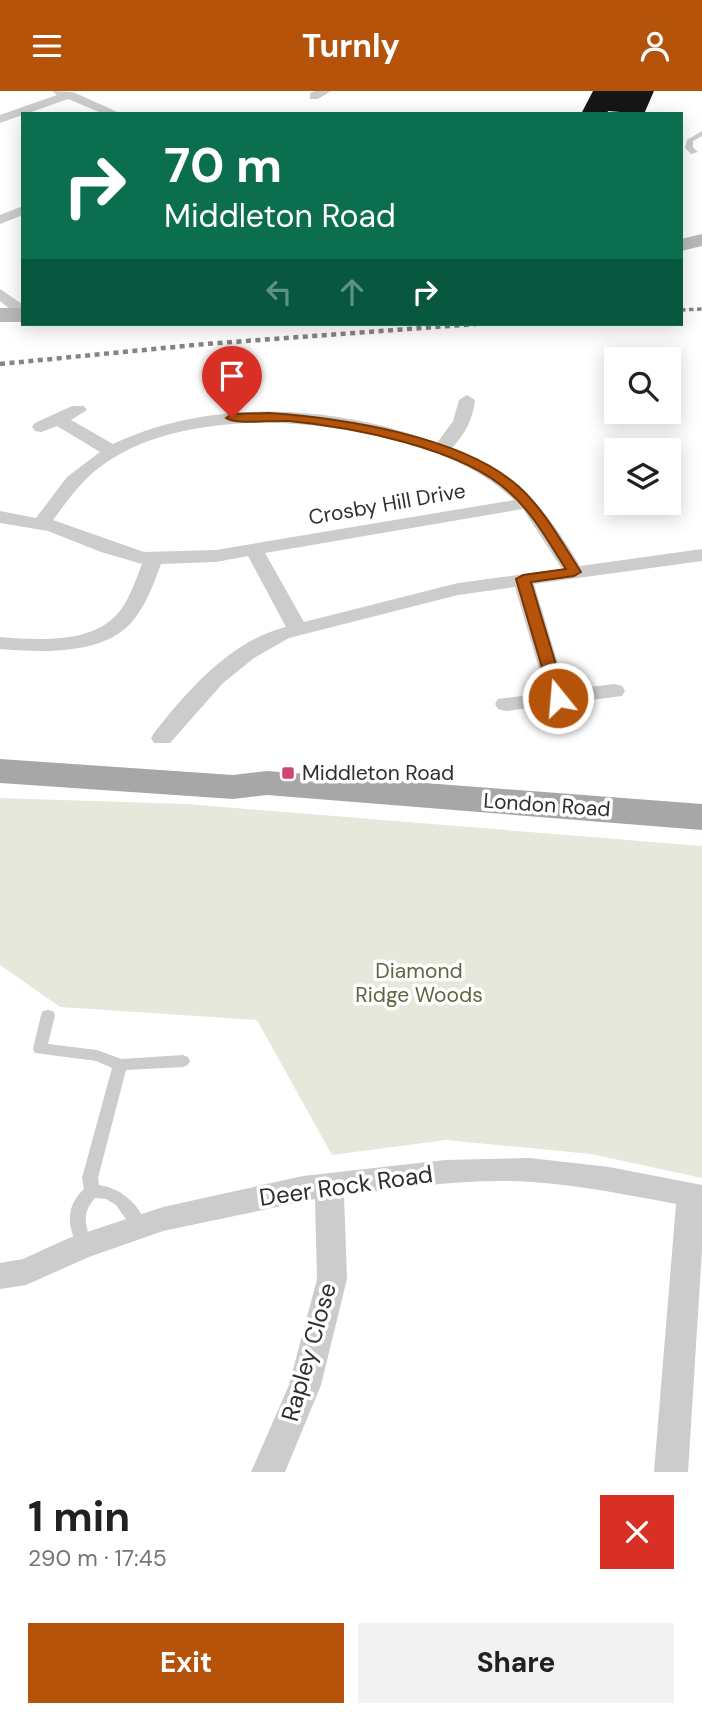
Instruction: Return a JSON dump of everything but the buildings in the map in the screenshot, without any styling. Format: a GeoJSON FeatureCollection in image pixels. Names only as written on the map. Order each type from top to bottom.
{"type":"FeatureCollection","features":[{"type":"Feature","properties":{"kind":"main road","name":"London Road"},"geometry":{"type":"LineString","coordinates":[[0,759],[239,775],[267,783]]}},
{"type":"Feature","properties":{"kind":"main road","name":"London Road"},"geometry":{"type":"LineString","coordinates":[[0,771],[233,787],[267,783],[702,817]]}},
{"type":"Feature","properties":{"kind":"street"},"geometry":{"type":"LineString","coordinates":[[0,119],[64,93],[111,112]]}},
{"type":"Feature","properties":{"kind":"street"},"geometry":{"type":"LineString","coordinates":[[0,220],[21,211]]}},
{"type":"Feature","properties":{"kind":"street"},"geometry":{"type":"LineString","coordinates":[[683,245],[702,240]]}},
{"type":"Feature","properties":{"kind":"street"},"geometry":{"type":"LineString","coordinates":[[0,293],[17,307],[14,315]]}},
{"type":"Feature","properties":{"kind":"street"},"geometry":{"type":"LineString","coordinates":[[441,449],[456,435],[463,422],[467,400]]}},
{"type":"Feature","properties":{"kind":"street"},"geometry":{"type":"LineString","coordinates":[[41,427],[78,410]]}},
{"type":"Feature","properties":{"kind":"street","name":"Crosby Hill Drive"},"geometry":{"type":"LineString","coordinates":[[528,503],[216,556],[154,559],[126,555],[64,529],[41,523],[75,480],[99,459],[154,435],[190,424],[232,418],[269,416],[314,420],[373,431],[441,449],[490,472],[528,503],[574,572]]}},
{"type":"Feature","properties":{"kind":"street"},"geometry":{"type":"LineString","coordinates":[[59,420],[113,452]]}},
{"type":"Feature","properties":{"kind":"street"},"geometry":{"type":"LineString","coordinates":[[0,517],[41,523]]}},
{"type":"Feature","properties":{"kind":"street"},"geometry":{"type":"LineString","coordinates":[[254,550],[297,629]]}},
{"type":"Feature","properties":{"kind":"street"},"geometry":{"type":"LineString","coordinates":[[162,739],[191,702],[233,662],[261,643],[297,629],[458,589],[702,555]]}},
{"type":"Feature","properties":{"kind":"street"},"geometry":{"type":"LineString","coordinates":[[0,643],[69,644],[120,622],[145,582],[154,559]]}},
{"type":"Feature","properties":{"kind":"street"},"geometry":{"type":"LineString","coordinates":[[523,579],[558,698]]}},
{"type":"Feature","properties":{"kind":"street"},"geometry":{"type":"LineString","coordinates":[[506,704],[614,691]]}},
{"type":"Feature","properties":{"kind":"street","name":"Deer Rock Road"},"geometry":{"type":"LineString","coordinates":[[0,1276],[26,1272],[85,1245],[163,1219],[303,1188],[445,1172],[530,1170],[609,1179],[696,1196]]}},
{"type":"Feature","properties":{"kind":"street","name":"Rapley Close"},"geometry":{"type":"LineString","coordinates":[[268,1472],[305,1385],[332,1279],[329,1186]]}},
{"type":"Feature","properties":{"kind":"street"},"geometry":{"type":"LineString","coordinates":[[670,1472],[696,1196]]}},
{"type":"Feature","properties":{"kind":"lane"},"geometry":{"type":"LineString","coordinates":[[694,152],[689,148],[690,140],[702,133]]}},
{"type":"Feature","properties":{"kind":"lane"},"geometry":{"type":"LineString","coordinates":[[48,1016],[40,1049],[97,1056],[120,1065],[183,1061]]}},
{"type":"Feature","properties":{"kind":"lane"},"geometry":{"type":"LineString","coordinates":[[85,1245],[77,1230],[78,1206],[92,1191],[93,1167],[120,1065]]}},
{"type":"Feature","properties":{"kind":"lane"},"geometry":{"type":"LineString","coordinates":[[92,1191],[113,1193],[124,1202],[141,1227]]}},
{"type":"Feature","properties":{"kind":"green space","name":"Diamond Ridge Woods"},"geometry":{"type":"Polygon","coordinates":[[[0,798],[187,804],[702,846],[702,1178],[591,1154],[446,1140],[332,1155],[257,1020],[60,1007],[0,965],[0,798]]]}},
{"type":"Feature","properties":{"kind":"railway"},"geometry":{"type":"LineString","coordinates":[[683,310],[702,309]]}},
{"type":"Feature","properties":{"kind":"railway"},"geometry":{"type":"LineString","coordinates":[[0,364],[205,344],[449,326]]}},
{"type":"Feature","properties":{"kind":"place","name":"Middleton Road"},"geometry":{"type":"Point","coordinates":[288,773]}},
{"type":"Feature","properties":{"kind":"route"},"geometry":{"type":"LineString","coordinates":[[232,418],[269,416],[314,420],[404,438],[466,460],[490,472],[514,489],[544,525],[574,572],[523,579],[558,698]]}}]}
